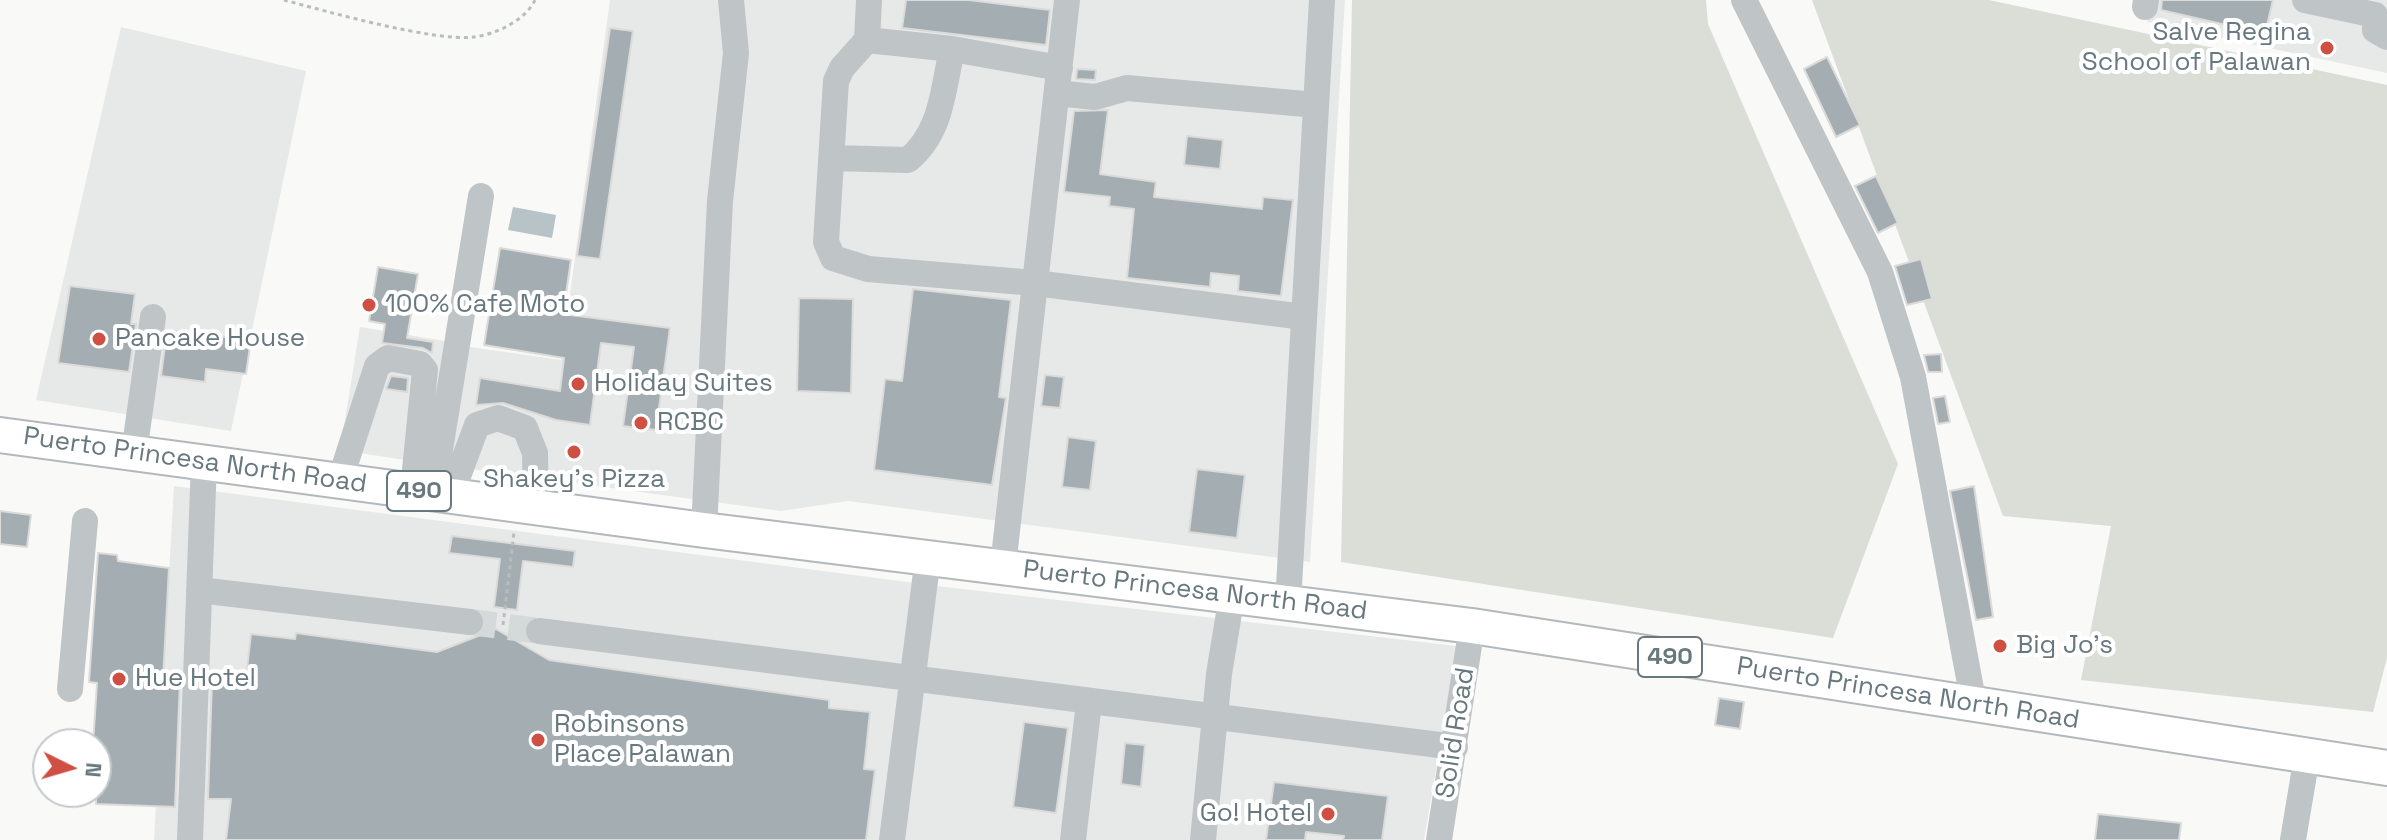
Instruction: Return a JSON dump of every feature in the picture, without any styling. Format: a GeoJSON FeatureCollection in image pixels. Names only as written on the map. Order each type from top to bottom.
{"type":"FeatureCollection","features":[{"type":"Feature","properties":{"kind":"main road","name":"Puerto Princesa North Road"},"geometry":{"type":"LineString","coordinates":[[0,435],[704,530],[1472,626],[2387,768]]}},
{"type":"Feature","properties":{"kind":"street"},"geometry":{"type":"LineString","coordinates":[[704,530],[720,201],[736,53],[731,0]]}},
{"type":"Feature","properties":{"kind":"street"},"geometry":{"type":"LineString","coordinates":[[869,0],[867,40],[838,74],[826,242],[833,258],[868,269],[1035,283],[1304,317]]}},
{"type":"Feature","properties":{"kind":"street"},"geometry":{"type":"LineString","coordinates":[[1003,566],[1067,0]]}},
{"type":"Feature","properties":{"kind":"street"},"geometry":{"type":"LineString","coordinates":[[1288,604],[1322,0]]}},
{"type":"Feature","properties":{"kind":"street"},"geometry":{"type":"LineString","coordinates":[[1744,0],[1880,272],[1913,377],[1974,705]]}},
{"type":"Feature","properties":{"kind":"street"},"geometry":{"type":"LineString","coordinates":[[2305,0],[2380,17]]}},
{"type":"Feature","properties":{"kind":"street"},"geometry":{"type":"LineString","coordinates":[[867,40],[952,49],[1058,80],[1095,97],[1127,88],[1316,105]]}},
{"type":"Feature","properties":{"kind":"street"},"geometry":{"type":"LineString","coordinates":[[833,158],[908,160],[922,148],[936,126],[952,49]]}},
{"type":"Feature","properties":{"kind":"street"},"geometry":{"type":"LineString","coordinates":[[432,493],[481,196]]}},
{"type":"Feature","properties":{"kind":"street"},"geometry":{"type":"LineString","coordinates":[[134,453],[153,317]]}},
{"type":"Feature","properties":{"kind":"street"},"geometry":{"type":"LineString","coordinates":[[340,480],[377,366],[388,358],[420,364],[425,370],[432,493]]}},
{"type":"Feature","properties":{"kind":"street"},"geometry":{"type":"LineString","coordinates":[[432,493],[477,425],[498,418],[525,428],[535,453],[526,506]]}},
{"type":"Feature","properties":{"kind":"street"},"geometry":{"type":"LineString","coordinates":[[190,840],[204,461]]}},
{"type":"Feature","properties":{"kind":"street"},"geometry":{"type":"LineString","coordinates":[[70,689],[85,521]]}},
{"type":"Feature","properties":{"kind":"street"},"geometry":{"type":"LineString","coordinates":[[892,840],[928,557]]}},
{"type":"Feature","properties":{"kind":"street"},"geometry":{"type":"LineString","coordinates":[[199,590],[470,622]]}},
{"type":"Feature","properties":{"kind":"street"},"geometry":{"type":"LineString","coordinates":[[1203,840],[1214,718],[1232,595]]}},
{"type":"Feature","properties":{"kind":"street","name":"Solid Road"},"geometry":{"type":"LineString","coordinates":[[1439,840],[1472,626]]}},
{"type":"Feature","properties":{"kind":"street"},"geometry":{"type":"LineString","coordinates":[[539,631],[1455,747]]}},
{"type":"Feature","properties":{"kind":"street"},"geometry":{"type":"LineString","coordinates":[[1073,840],[1089,702]]}},
{"type":"Feature","properties":{"kind":"street"},"geometry":{"type":"LineString","coordinates":[[2293,840],[2307,756]]}},
{"type":"Feature","properties":{"kind":"path"},"geometry":{"type":"LineString","coordinates":[[284,0],[436,34],[473,38],[503,28],[530,10],[535,0]]}},
{"type":"Feature","properties":{"kind":"path"},"geometry":{"type":"LineString","coordinates":[[503,625],[526,506]]}},
{"type":"Feature","properties":{"kind":"shaded area"},"geometry":{"type":"Polygon","coordinates":[[[610,0],[1345,0],[1310,562],[848,501],[781,511],[447,466],[464,346],[561,360],[610,0]]]}},
{"type":"Feature","properties":{"kind":"shaded area"},"geometry":{"type":"Polygon","coordinates":[[[1352,0],[1706,0],[1708,24],[1898,464],[1833,638],[1341,562],[1352,0]]]}},
{"type":"Feature","properties":{"kind":"shaded area"},"geometry":{"type":"Polygon","coordinates":[[[1812,0],[1989,0],[2387,85],[2387,658],[2373,712],[2081,680],[2111,526],[2003,516],[1812,0]]]}},
{"type":"Feature","properties":{"kind":"shaded area","name":"Salve Regina School of Palawan"},"geometry":{"type":"Polygon","coordinates":[[[2155,0],[2387,0],[2387,73],[2147,22],[2155,0]]]}},
{"type":"Feature","properties":{"kind":"shaded area"},"geometry":{"type":"Polygon","coordinates":[[[121,27],[306,71],[231,431],[36,400],[121,27]]]}},
{"type":"Feature","properties":{"kind":"shaded area"},"geometry":{"type":"Polygon","coordinates":[[[513,207],[556,215],[552,238],[508,230],[513,207]]]}},
{"type":"Feature","properties":{"kind":"shaded area"},"geometry":{"type":"Polygon","coordinates":[[[360,327],[451,342],[431,464],[340,450],[360,327]]]}},
{"type":"Feature","properties":{"kind":"shaded area"},"geometry":{"type":"Polygon","coordinates":[[[174,486],[945,587],[1457,646],[1424,840],[154,840],[174,486]]]}},
{"type":"Feature","properties":{"kind":"building"},"geometry":{"type":"Polygon","coordinates":[[[906,0],[969,0],[1050,10],[1046,45],[902,28],[906,0]]]}},
{"type":"Feature","properties":{"kind":"building"},"geometry":{"type":"Polygon","coordinates":[[[2162,0],[2273,0],[2265,34],[2161,10],[2162,0]]]}},
{"type":"Feature","properties":{"kind":"building"},"geometry":{"type":"Polygon","coordinates":[[[610,28],[633,31],[600,259],[577,256],[610,28]]]}},
{"type":"Feature","properties":{"kind":"building"},"geometry":{"type":"Polygon","coordinates":[[[1827,57],[1860,125],[1836,137],[1804,69],[1827,57]]]}},
{"type":"Feature","properties":{"kind":"building"},"geometry":{"type":"Polygon","coordinates":[[[1077,69],[1096,70],[1095,80],[1076,79],[1077,69]]]}},
{"type":"Feature","properties":{"kind":"building"},"geometry":{"type":"Polygon","coordinates":[[[1108,110],[1100,174],[1156,182],[1154,197],[1262,209],[1263,197],[1293,200],[1281,296],[1238,291],[1239,276],[1211,273],[1210,287],[1127,278],[1134,209],[1109,206],[1110,197],[1064,192],[1074,111],[1108,110]]]}},
{"type":"Feature","properties":{"kind":"building"},"geometry":{"type":"Polygon","coordinates":[[[1187,136],[1223,140],[1220,169],[1184,165],[1187,136]]]}},
{"type":"Feature","properties":{"kind":"building"},"geometry":{"type":"Polygon","coordinates":[[[1876,176],[1898,223],[1878,233],[1855,186],[1876,176]]]}},
{"type":"Feature","properties":{"kind":"building"},"geometry":{"type":"Polygon","coordinates":[[[500,248],[571,260],[563,314],[670,328],[656,430],[623,426],[634,347],[601,343],[590,425],[556,420],[503,403],[476,405],[480,378],[560,391],[564,358],[484,345],[500,248]]]}},
{"type":"Feature","properties":{"kind":"building"},"geometry":{"type":"Polygon","coordinates":[[[1921,259],[1932,299],[1907,305],[1895,266],[1921,259]]]}},
{"type":"Feature","properties":{"kind":"building"},"geometry":{"type":"Polygon","coordinates":[[[378,267],[418,274],[407,338],[433,342],[432,353],[423,348],[382,343],[385,324],[369,321],[378,267]]]}},
{"type":"Feature","properties":{"kind":"building"},"geometry":{"type":"Polygon","coordinates":[[[70,286],[135,294],[131,324],[136,324],[129,372],[58,363],[70,286]]]}},
{"type":"Feature","properties":{"kind":"building"},"geometry":{"type":"Polygon","coordinates":[[[913,289],[1011,300],[999,397],[1006,398],[992,485],[874,470],[885,379],[902,381],[913,289]]]}},
{"type":"Feature","properties":{"kind":"building"},"geometry":{"type":"Polygon","coordinates":[[[799,298],[853,299],[851,393],[797,391],[799,298]]]}},
{"type":"Feature","properties":{"kind":"building"},"geometry":{"type":"Polygon","coordinates":[[[167,330],[251,340],[246,374],[206,369],[205,382],[161,376],[167,330]]]}},
{"type":"Feature","properties":{"kind":"building"},"geometry":{"type":"Polygon","coordinates":[[[1941,354],[1942,372],[1928,372],[1924,355],[1941,354]]]}},
{"type":"Feature","properties":{"kind":"building"},"geometry":{"type":"Polygon","coordinates":[[[1045,375],[1064,377],[1060,408],[1041,406],[1045,375]]]}},
{"type":"Feature","properties":{"kind":"building"},"geometry":{"type":"Polygon","coordinates":[[[391,376],[408,378],[407,392],[386,389],[391,376]]]}},
{"type":"Feature","properties":{"kind":"building"},"geometry":{"type":"Polygon","coordinates":[[[1945,396],[1950,422],[1938,424],[1933,398],[1945,396]]]}},
{"type":"Feature","properties":{"kind":"building"},"geometry":{"type":"Polygon","coordinates":[[[1068,437],[1096,441],[1090,490],[1062,487],[1068,437]]]}},
{"type":"Feature","properties":{"kind":"building"},"geometry":{"type":"Polygon","coordinates":[[[1197,469],[1245,475],[1237,538],[1189,532],[1197,469]]]}},
{"type":"Feature","properties":{"kind":"building"},"geometry":{"type":"Polygon","coordinates":[[[1974,486],[1993,617],[1976,620],[1950,491],[1974,486]]]}},
{"type":"Feature","properties":{"kind":"building"},"geometry":{"type":"Polygon","coordinates":[[[0,511],[31,515],[27,547],[0,544],[0,511]]]}},
{"type":"Feature","properties":{"kind":"building"},"geometry":{"type":"Polygon","coordinates":[[[452,536],[575,551],[573,567],[523,561],[517,610],[494,607],[500,559],[449,553],[452,536]]]}},
{"type":"Feature","properties":{"kind":"building","name":"Hue Hotel"},"geometry":{"type":"Polygon","coordinates":[[[98,553],[117,555],[118,561],[169,568],[163,680],[180,680],[175,807],[112,805],[112,728],[94,728],[97,683],[89,682],[98,553]]]}},
{"type":"Feature","properties":{"kind":"building","name":"Robinsons Place Palawan"},"geometry":{"type":"Polygon","coordinates":[[[496,629],[549,660],[829,700],[829,708],[870,712],[864,769],[875,770],[866,840],[226,840],[231,799],[208,799],[212,681],[245,686],[251,634],[295,639],[296,633],[437,652],[496,629]]]}},
{"type":"Feature","properties":{"kind":"building"},"geometry":{"type":"Polygon","coordinates":[[[1719,698],[1744,702],[1740,729],[1715,725],[1719,698]]]}},
{"type":"Feature","properties":{"kind":"building"},"geometry":{"type":"Polygon","coordinates":[[[1024,722],[1068,728],[1056,813],[1013,807],[1024,722]]]}},
{"type":"Feature","properties":{"kind":"building"},"geometry":{"type":"Polygon","coordinates":[[[1125,743],[1145,745],[1141,787],[1121,784],[1125,743]]]}},
{"type":"Feature","properties":{"kind":"building","name":"Go! Hotel"},"geometry":{"type":"Polygon","coordinates":[[[1274,782],[1388,796],[1382,840],[1343,840],[1344,836],[1306,832],[1305,840],[1266,840],[1274,782]]]}},
{"type":"Feature","properties":{"kind":"building"},"geometry":{"type":"Polygon","coordinates":[[[2098,814],[2181,823],[2179,840],[2095,840],[2098,814]]]}},
{"type":"Feature","properties":{"kind":"tunnel"},"geometry":{"type":"LineString","coordinates":[[470,622],[539,631]]}},
{"type":"Feature","properties":{"kind":"place","name":"Salve Regina School of Palawan"},"geometry":{"type":"Point","coordinates":[2327,48]}},
{"type":"Feature","properties":{"kind":"place","name":"100% Cafe Moto"},"geometry":{"type":"Point","coordinates":[369,305]}},
{"type":"Feature","properties":{"kind":"place","name":"Pancake House"},"geometry":{"type":"Point","coordinates":[99,339]}},
{"type":"Feature","properties":{"kind":"place","name":"Holiday Suites"},"geometry":{"type":"Point","coordinates":[578,384]}},
{"type":"Feature","properties":{"kind":"place","name":"RCBC"},"geometry":{"type":"Point","coordinates":[641,423]}},
{"type":"Feature","properties":{"kind":"place","name":"Shakey's Pizza"},"geometry":{"type":"Point","coordinates":[574,452]}},
{"type":"Feature","properties":{"kind":"place","name":"Big Jo's"},"geometry":{"type":"Point","coordinates":[2000,646]}},
{"type":"Feature","properties":{"kind":"place","name":"Hue Hotel"},"geometry":{"type":"Point","coordinates":[119,679]}},
{"type":"Feature","properties":{"kind":"place","name":"Robinsons Place Palawan"},"geometry":{"type":"Point","coordinates":[538,740]}},
{"type":"Feature","properties":{"kind":"place","name":"Go! Hotel"},"geometry":{"type":"Point","coordinates":[1328,814]}}]}
